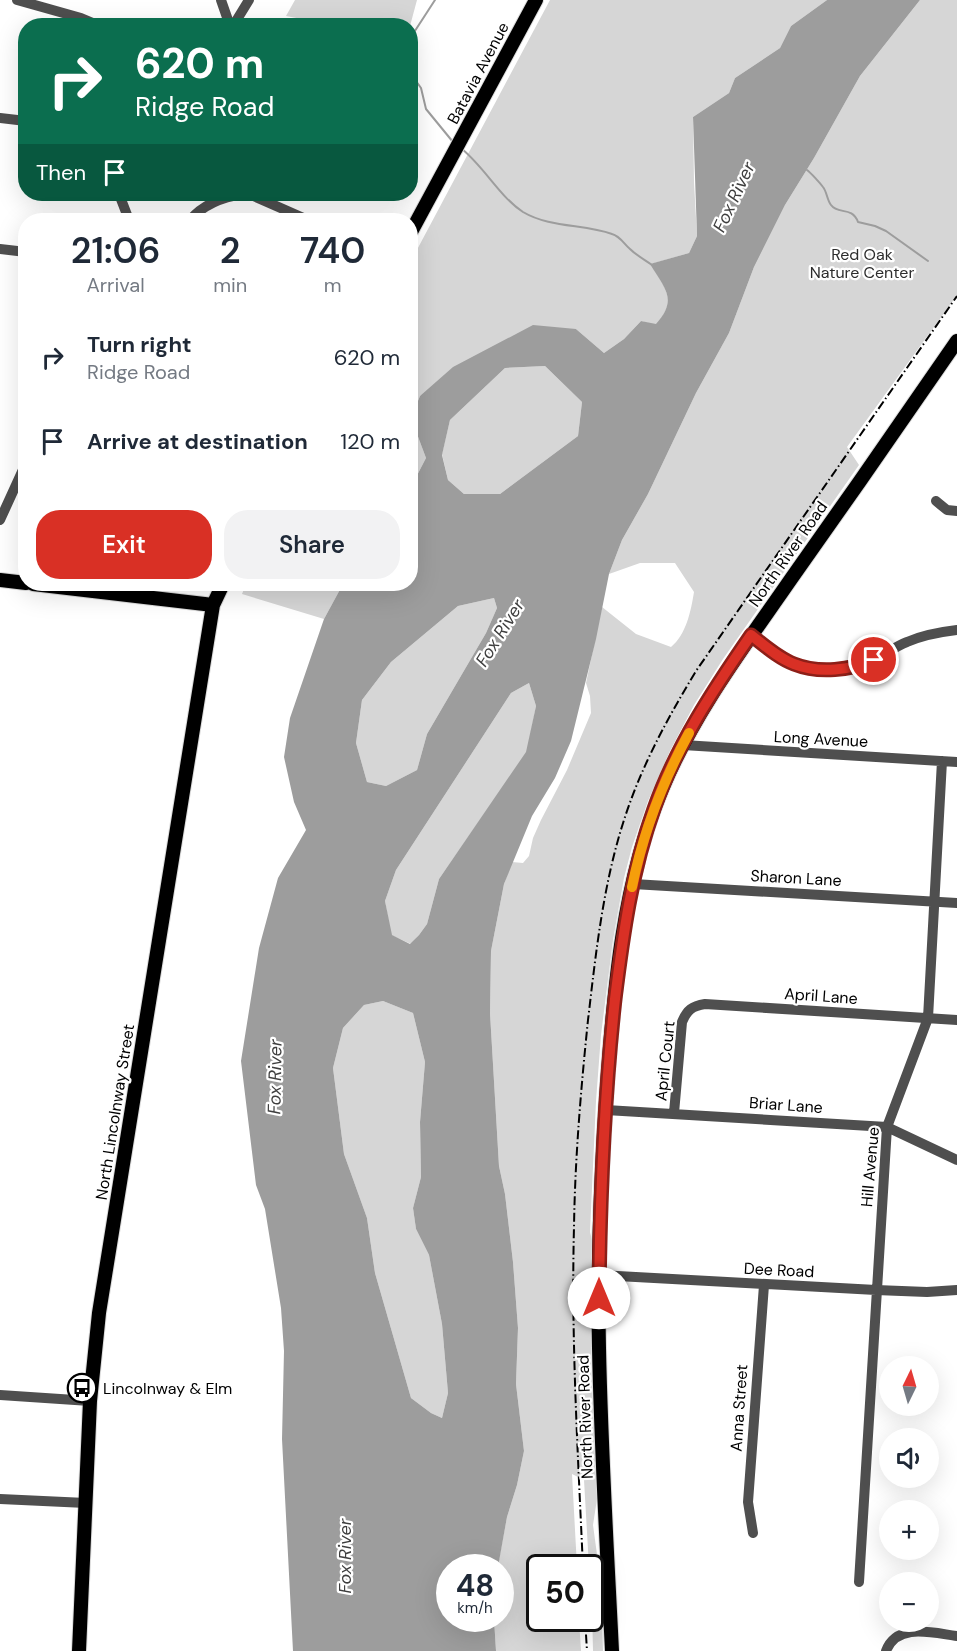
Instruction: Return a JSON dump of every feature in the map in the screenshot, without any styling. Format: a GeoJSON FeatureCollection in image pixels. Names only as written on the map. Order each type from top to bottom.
{"type":"FeatureCollection","features":[{"type":"Feature","properties":{"kind":"main road","name":"Batavia Avenue"},"geometry":{"type":"LineString","coordinates":[[418,219],[536,0]]}},
{"type":"Feature","properties":{"kind":"main road","name":"North River Road"},"geometry":{"type":"LineString","coordinates":[[612,1651],[600,1382],[601,1185],[616,987],[633,884],[654,808],[682,744],[710,696],[957,341]]}},
{"type":"Feature","properties":{"kind":"main road"},"geometry":{"type":"LineString","coordinates":[[0,580],[18,582]]}},
{"type":"Feature","properties":{"kind":"main road"},"geometry":{"type":"LineString","coordinates":[[93,591],[213,605]]}},
{"type":"Feature","properties":{"kind":"main road","name":"North Lincolnway Street"},"geometry":{"type":"LineString","coordinates":[[79,1651],[90,1401],[102,1291],[213,605],[220,591]]}},
{"type":"Feature","properties":{"kind":"street"},"geometry":{"type":"LineString","coordinates":[[17,0],[81,18]]}},
{"type":"Feature","properties":{"kind":"street"},"geometry":{"type":"LineString","coordinates":[[221,0],[229,18]]}},
{"type":"Feature","properties":{"kind":"street"},"geometry":{"type":"LineString","coordinates":[[237,18],[249,0]]}},
{"type":"Feature","properties":{"kind":"street"},"geometry":{"type":"LineString","coordinates":[[1,121],[18,121]]}},
{"type":"Feature","properties":{"kind":"street"},"geometry":{"type":"LineString","coordinates":[[198,213],[216,201]]}},
{"type":"Feature","properties":{"kind":"street"},"geometry":{"type":"LineString","coordinates":[[265,201],[292,213]]}},
{"type":"Feature","properties":{"kind":"street"},"geometry":{"type":"LineString","coordinates":[[0,249],[18,251]]}},
{"type":"Feature","properties":{"kind":"street"},"geometry":{"type":"LineString","coordinates":[[0,520],[18,481]]}},
{"type":"Feature","properties":{"kind":"street"},"geometry":{"type":"LineString","coordinates":[[936,501],[947,510],[957,511]]}},
{"type":"Feature","properties":{"kind":"street"},"geometry":{"type":"LineString","coordinates":[[751,635],[795,665],[829,669],[863,665],[905,642],[940,632],[957,630]]}},
{"type":"Feature","properties":{"kind":"street","name":"Long Avenue"},"geometry":{"type":"LineString","coordinates":[[682,744],[957,762]]}},
{"type":"Feature","properties":{"kind":"street","name":"Hill Avenue"},"geometry":{"type":"LineString","coordinates":[[859,1582],[887,1127],[928,1018],[942,761]]}},
{"type":"Feature","properties":{"kind":"street","name":"Sharon Lane"},"geometry":{"type":"LineString","coordinates":[[633,884],[957,903]]}},
{"type":"Feature","properties":{"kind":"street","name":"April Lane"},"geometry":{"type":"LineString","coordinates":[[686,1012],[694,1006],[705,1004],[957,1020]]}},
{"type":"Feature","properties":{"kind":"street","name":"April Court"},"geometry":{"type":"LineString","coordinates":[[674,1113],[682,1022],[686,1012]]}},
{"type":"Feature","properties":{"kind":"street","name":"Briar Lane"},"geometry":{"type":"LineString","coordinates":[[606,1110],[887,1127],[957,1160]]}},
{"type":"Feature","properties":{"kind":"street","name":"Dee Road"},"geometry":{"type":"LineString","coordinates":[[599,1275],[876,1290],[927,1292],[957,1290]]}},
{"type":"Feature","properties":{"kind":"street","name":"Anna Street"},"geometry":{"type":"LineString","coordinates":[[753,1533],[748,1502],[764,1285]]}},
{"type":"Feature","properties":{"kind":"street"},"geometry":{"type":"LineString","coordinates":[[0,1395],[90,1401]]}},
{"type":"Feature","properties":{"kind":"street"},"geometry":{"type":"LineString","coordinates":[[0,1498],[86,1503]]}},
{"type":"Feature","properties":{"kind":"street"},"geometry":{"type":"LineString","coordinates":[[886,1651],[889,1643],[903,1632],[915,1631],[957,1636]]}},
{"type":"Feature","properties":{"kind":"green space"},"geometry":{"type":"Polygon","coordinates":[[[295,0],[417,0],[412,18],[296,18],[286,16],[295,0]]]}},
{"type":"Feature","properties":{"kind":"green space"},"geometry":{"type":"Polygon","coordinates":[[[550,0],[827,0],[791,26],[780,48],[735,78],[729,93],[693,117],[697,236],[689,253],[651,264],[665,287],[668,301],[663,316],[656,325],[641,321],[624,339],[604,353],[576,329],[420,396],[418,401],[418,248],[550,0]]]}},
{"type":"Feature","properties":{"kind":"green space","name":"Red Oak Nature Center"},"geometry":{"type":"Polygon","coordinates":[[[920,0],[957,0],[957,299],[955,298],[847,447],[859,465],[723,659],[694,705],[648,801],[632,847],[613,940],[601,1035],[596,1101],[590,1232],[592,1240],[591,1368],[597,1475],[597,1499],[593,1525],[597,1554],[588,1554],[584,1480],[572,1474],[576,1554],[526,1554],[526,1632],[580,1632],[581,1651],[496,1651],[495,1632],[514,1632],[514,1554],[500,1554],[524,1451],[516,1384],[518,1328],[513,1262],[505,1194],[499,1166],[490,1013],[491,951],[504,884],[512,862],[523,863],[529,856],[533,838],[567,770],[591,713],[590,696],[586,683],[602,607],[636,634],[671,647],[684,629],[694,592],[675,563],[640,563],[609,574],[622,540],[648,494],[696,393],[729,333],[754,267],[785,205],[860,76],[920,0]]]}},
{"type":"Feature","properties":{"kind":"green space"},"geometry":{"type":"Polygon","coordinates":[[[545,366],[582,402],[578,436],[500,494],[464,494],[448,480],[442,454],[450,420],[505,368],[545,366]]]}},
{"type":"Feature","properties":{"kind":"green space"},"geometry":{"type":"Polygon","coordinates":[[[418,437],[426,458],[418,473],[418,437]]]}},
{"type":"Feature","properties":{"kind":"green space"},"geometry":{"type":"Polygon","coordinates":[[[243,591],[339,591],[324,619],[242,594],[243,591]]]}},
{"type":"Feature","properties":{"kind":"green space"},"geometry":{"type":"Polygon","coordinates":[[[494,598],[497,608],[486,633],[427,734],[417,770],[386,786],[367,782],[356,743],[362,700],[391,662],[458,606],[494,598]]]}},
{"type":"Feature","properties":{"kind":"green space"},"geometry":{"type":"Polygon","coordinates":[[[529,683],[536,706],[527,752],[439,879],[427,924],[419,935],[411,944],[391,935],[385,901],[396,870],[511,693],[529,683]]]}},
{"type":"Feature","properties":{"kind":"green space"},"geometry":{"type":"Polygon","coordinates":[[[383,1001],[413,1013],[425,1062],[420,1122],[421,1177],[413,1208],[416,1229],[429,1255],[442,1324],[448,1393],[442,1418],[411,1398],[375,1273],[367,1218],[344,1154],[333,1068],[343,1028],[364,1005],[383,1001]]]}},
{"type":"Feature","properties":{"kind":"green space"},"geometry":{"type":"Polygon","coordinates":[[[593,1632],[602,1632],[603,1651],[593,1651],[593,1632]]]}},
{"type":"Feature","properties":{"kind":"water","name":"Fox River"},"geometry":{"type":"Polygon","coordinates":[[[827,0],[920,0],[860,76],[785,205],[754,267],[729,333],[696,393],[648,494],[622,540],[609,574],[571,741],[555,778],[532,816],[504,884],[491,951],[490,1013],[499,1166],[505,1194],[513,1262],[518,1328],[516,1384],[524,1451],[500,1554],[436,1554],[436,1632],[495,1632],[496,1651],[293,1651],[282,1439],[284,1351],[281,1308],[265,1209],[256,1185],[241,1061],[259,948],[278,878],[306,830],[294,802],[284,757],[290,718],[324,619],[339,591],[418,591],[418,473],[426,458],[418,437],[420,396],[453,367],[533,325],[576,329],[604,353],[624,339],[641,321],[656,324],[663,315],[668,301],[664,287],[650,264],[689,253],[697,236],[693,117],[729,93],[735,78],[780,48],[791,26],[827,0]],[[545,366],[505,368],[450,420],[442,455],[448,480],[464,494],[500,494],[578,436],[582,402],[545,366]],[[494,598],[458,606],[391,662],[362,700],[356,743],[367,782],[386,786],[417,770],[427,734],[486,633],[497,608],[494,598]],[[529,683],[511,693],[396,870],[385,901],[392,935],[410,944],[427,924],[439,879],[526,752],[536,706],[529,683]],[[383,1001],[364,1005],[343,1028],[333,1068],[344,1154],[367,1218],[375,1273],[411,1398],[442,1418],[448,1393],[442,1324],[429,1255],[416,1229],[413,1208],[421,1177],[420,1122],[425,1062],[413,1013],[383,1001]]]}},
{"type":"Feature","properties":{"kind":"waterway"},"geometry":{"type":"LineString","coordinates":[[418,26],[435,0]]}},
{"type":"Feature","properties":{"kind":"waterway"},"geometry":{"type":"LineString","coordinates":[[418,84],[426,109],[453,142]]}},
{"type":"Feature","properties":{"kind":"waterway"},"geometry":{"type":"LineString","coordinates":[[462,149],[523,212],[544,221],[615,235],[652,265]]}},
{"type":"Feature","properties":{"kind":"waterway"},"geometry":{"type":"LineString","coordinates":[[807,170],[823,187],[834,208],[849,212],[858,222],[886,231],[928,261]]}},
{"type":"Feature","properties":{"kind":"railway"},"geometry":{"type":"LineString","coordinates":[[582,1554],[574,1354],[573,1269],[576,1175],[583,1071],[594,969],[605,894],[624,820],[647,762],[696,671],[957,296]]}},
{"type":"Feature","properties":{"kind":"railway"},"geometry":{"type":"LineString","coordinates":[[586,1632],[587,1651]]}},
{"type":"Feature","properties":{"kind":"slow traffic"},"geometry":{"type":"LineString","coordinates":[[632,887],[654,808],[672,765],[689,733]]}},
{"type":"Feature","properties":{"kind":"place","name":"Lincolnway & Elm"},"geometry":{"type":"Point","coordinates":[82,1388]}},
{"type":"Feature","properties":{"kind":"route"},"geometry":{"type":"LineString","coordinates":[[599,1298],[599,1230],[603,1147],[612,1025],[619,968],[627,912],[639,857],[663,787],[682,744],[710,696],[751,635],[784,659],[807,668],[852,668],[874,660]]}}]}
